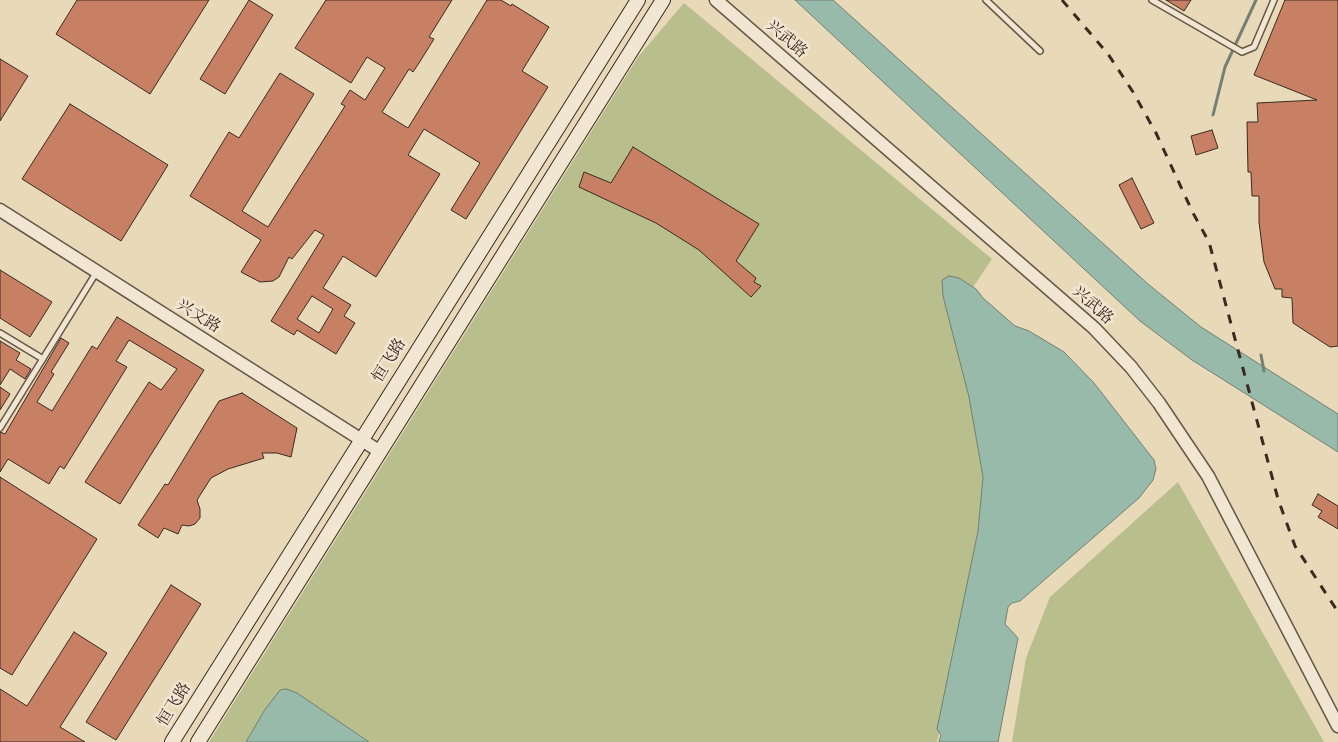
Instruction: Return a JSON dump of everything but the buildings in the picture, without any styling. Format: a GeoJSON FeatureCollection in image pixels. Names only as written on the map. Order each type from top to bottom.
{"type":"FeatureCollection","features":[{"type":"Feature","properties":{"kind":"main road","name":"恒飞路"},"geometry":{"type":"LineString","coordinates":[[172,742],[638,0]]}},
{"type":"Feature","properties":{"kind":"main road"},"geometry":{"type":"LineString","coordinates":[[198,742],[663,0]]}},
{"type":"Feature","properties":{"kind":"street","name":"兴武路"},"geometry":{"type":"LineString","coordinates":[[716,0],[1094,328],[1130,367],[1159,402],[1208,476],[1338,726]]}},
{"type":"Feature","properties":{"kind":"street","name":"兴文路"},"geometry":{"type":"LineString","coordinates":[[0,210],[379,451]]}},
{"type":"Feature","properties":{"kind":"lane"},"geometry":{"type":"LineString","coordinates":[[986,0],[1040,51]]}},
{"type":"Feature","properties":{"kind":"lane"},"geometry":{"type":"LineString","coordinates":[[1152,0],[1242,52],[1254,47],[1274,0]]}},
{"type":"Feature","properties":{"kind":"lane"},"geometry":{"type":"LineString","coordinates":[[0,428],[97,272]]}},
{"type":"Feature","properties":{"kind":"lane"},"geometry":{"type":"LineString","coordinates":[[0,333],[43,359]]}},
{"type":"Feature","properties":{"kind":"green space"},"geometry":{"type":"Polygon","coordinates":[[[684,3],[992,259],[959,308],[991,432],[988,538],[937,742],[209,742],[638,57],[684,3]]]}},
{"type":"Feature","properties":{"kind":"green space"},"geometry":{"type":"Polygon","coordinates":[[[1178,482],[1324,742],[1012,742],[1026,658],[1050,597],[1178,482]]]}},
{"type":"Feature","properties":{"kind":"shaded area"},"geometry":{"type":"Polygon","coordinates":[[[795,0],[833,0],[1148,284],[1201,327],[1338,414],[1338,452],[1192,360],[1140,321],[795,0]]]}},
{"type":"Feature","properties":{"kind":"shaded area"},"geometry":{"type":"Polygon","coordinates":[[[949,276],[959,278],[976,289],[983,298],[1015,326],[1029,331],[1064,352],[1094,383],[1154,460],[1156,469],[1153,480],[1139,498],[1020,601],[1012,603],[1008,607],[1005,624],[1018,638],[998,742],[939,742],[941,735],[937,729],[978,531],[983,477],[969,397],[943,296],[942,280],[949,276]]]}},
{"type":"Feature","properties":{"kind":"shaded area"},"geometry":{"type":"Polygon","coordinates":[[[286,689],[297,693],[369,742],[246,742],[264,711],[280,690],[286,689]]]}},
{"type":"Feature","properties":{"kind":"waterway"},"geometry":{"type":"LineString","coordinates":[[1213,115],[1225,67],[1256,0]]}},
{"type":"Feature","properties":{"kind":"waterway"},"geometry":{"type":"LineString","coordinates":[[1261,355],[1264,371]]}},
{"type":"Feature","properties":{"kind":"railway"},"geometry":{"type":"LineString","coordinates":[[1062,0],[1108,54],[1133,92],[1156,133],[1193,213],[1209,242],[1278,499],[1295,546],[1338,612]]}}]}
